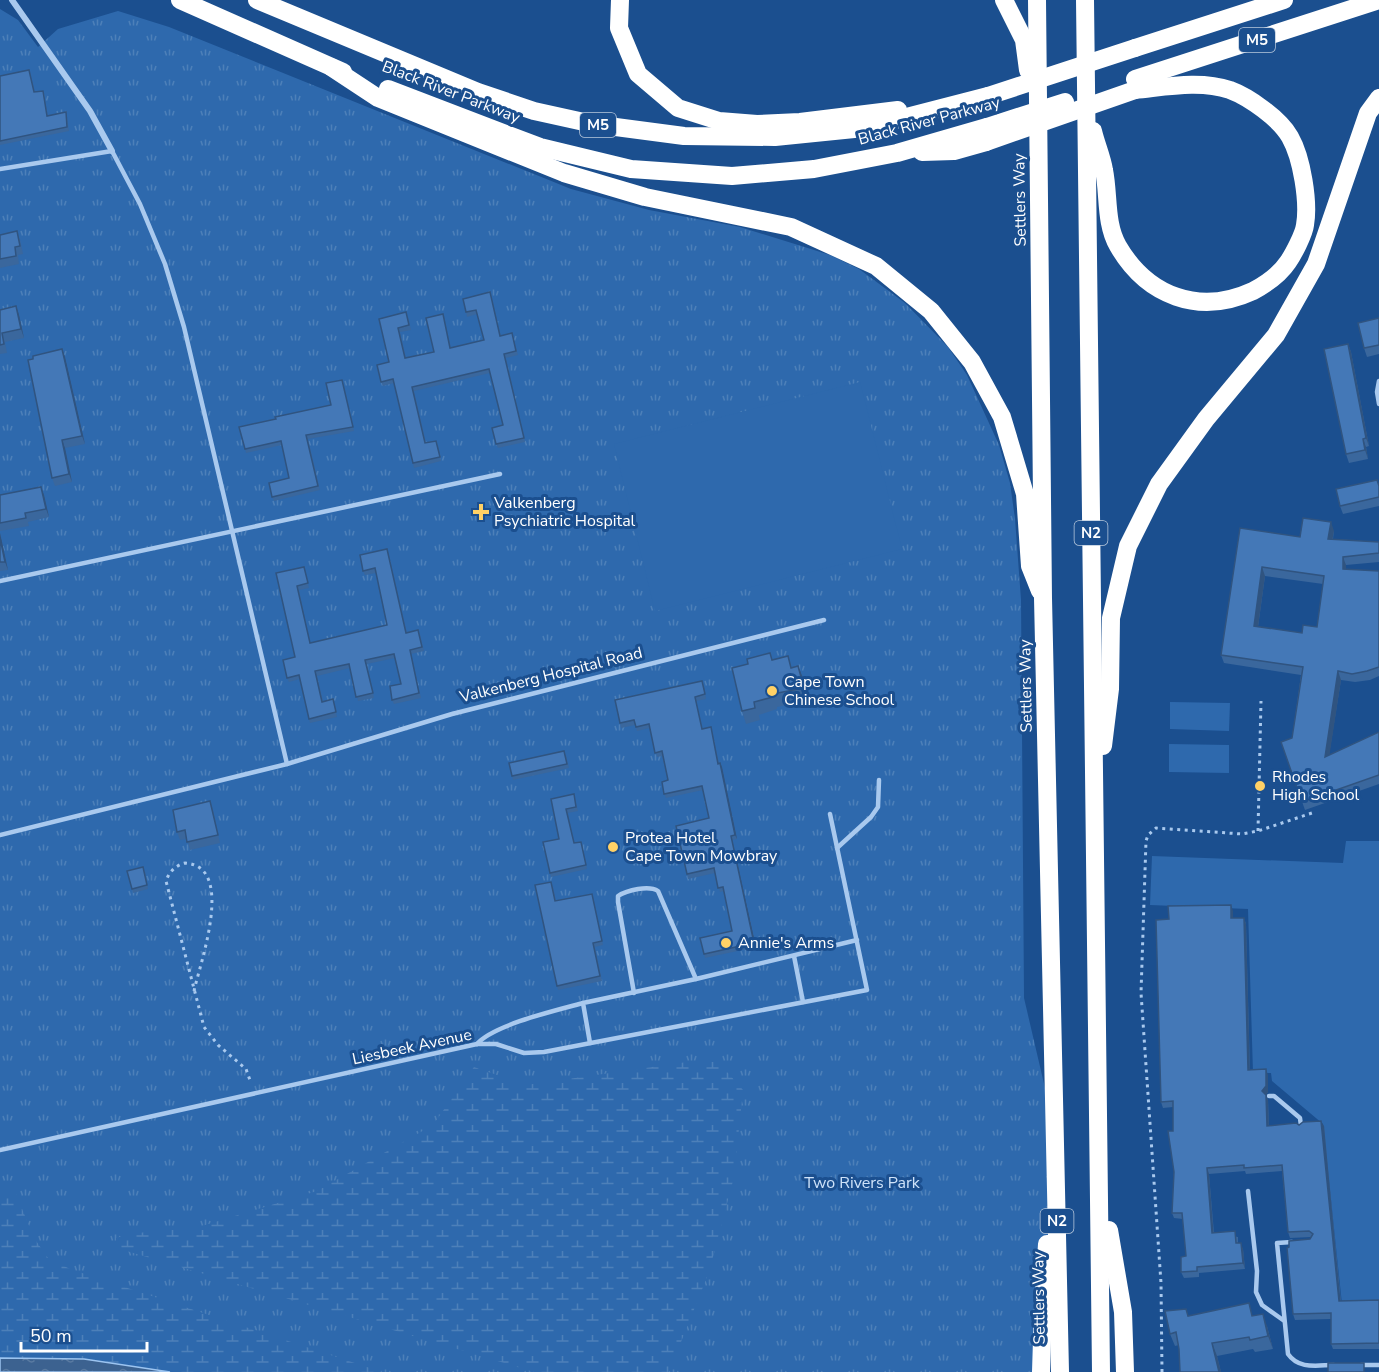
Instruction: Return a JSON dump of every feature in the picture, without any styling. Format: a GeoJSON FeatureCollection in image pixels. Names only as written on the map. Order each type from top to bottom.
{"type":"FeatureCollection","features":[{"type":"Feature","properties":{"kind":"highway","name":"Black River Parkway"},"geometry":{"type":"LineString","coordinates":[[180,0],[332,67],[540,147],[631,169],[732,176],[814,168],[986,135],[1379,0]]}},
{"type":"Feature","properties":{"kind":"highway","name":"Black River Parkway"},"geometry":{"type":"LineString","coordinates":[[256,0],[478,92],[534,111],[594,124],[684,136],[775,137],[864,128],[959,105],[1284,0]]}},
{"type":"Feature","properties":{"kind":"highway"},"geometry":{"type":"LineString","coordinates":[[620,0],[619,28],[638,74],[678,108],[719,121],[758,124],[800,122],[959,105]]}},
{"type":"Feature","properties":{"kind":"highway"},"geometry":{"type":"LineString","coordinates":[[1004,0],[1024,40],[1039,152]]}},
{"type":"Feature","properties":{"kind":"highway","name":"Settlers Way"},"geometry":{"type":"LineString","coordinates":[[1037,0],[1043,598],[1060,1372]]}},
{"type":"Feature","properties":{"kind":"highway","name":"N2"},"geometry":{"type":"LineString","coordinates":[[1085,0],[1101,1372]]}},
{"type":"Feature","properties":{"kind":"highway"},"geometry":{"type":"LineString","coordinates":[[332,67],[378,98],[564,173],[645,197],[791,227],[876,266],[931,311],[972,362],[1002,417],[1025,494],[1030,566],[1043,598]]}},
{"type":"Feature","properties":{"kind":"highway"},"geometry":{"type":"LineString","coordinates":[[1087,112],[1104,170],[1108,212],[1117,244],[1137,273],[1166,294],[1198,303],[1234,299],[1265,285],[1287,263],[1305,226],[1305,179],[1290,136],[1259,104],[1229,90],[1196,84],[1135,85]]}},
{"type":"Feature","properties":{"kind":"highway"},"geometry":{"type":"LineString","coordinates":[[1095,813],[1110,689],[1111,618],[1128,546],[1159,484],[1206,419],[1276,335],[1316,264],[1368,113],[1379,98]]}},
{"type":"Feature","properties":{"kind":"highway"},"geometry":{"type":"LineString","coordinates":[[1041,1372],[1055,1131]]}},
{"type":"Feature","properties":{"kind":"highway"},"geometry":{"type":"LineString","coordinates":[[1099,1178],[1123,1312],[1125,1372]]}},
{"type":"Feature","properties":{"kind":"street"},"geometry":{"type":"LineString","coordinates":[[12,0],[90,111],[112,151]]}},
{"type":"Feature","properties":{"kind":"lane"},"geometry":{"type":"LineString","coordinates":[[0,168],[112,151],[140,204],[168,275],[184,327],[287,764]]}},
{"type":"Feature","properties":{"kind":"lane"},"geometry":{"type":"LineString","coordinates":[[1379,381],[1377,392],[1379,404]]}},
{"type":"Feature","properties":{"kind":"lane"},"geometry":{"type":"LineString","coordinates":[[0,581],[500,474]]}},
{"type":"Feature","properties":{"kind":"lane","name":"Valkenberg Hospital Road"},"geometry":{"type":"LineString","coordinates":[[0,835],[287,764],[452,714],[824,620]]}},
{"type":"Feature","properties":{"kind":"lane"},"geometry":{"type":"LineString","coordinates":[[837,848],[871,817],[878,807],[879,780]]}},
{"type":"Feature","properties":{"kind":"lane"},"geometry":{"type":"LineString","coordinates":[[477,1044],[483,1037],[524,1020],[583,1003],[696,979],[857,940],[830,814]]}},
{"type":"Feature","properties":{"kind":"lane"},"geometry":{"type":"LineString","coordinates":[[634,993],[618,902],[618,896],[622,893],[649,888],[658,891],[696,979]]}},
{"type":"Feature","properties":{"kind":"lane","name":"Liesbeek Avenue"},"geometry":{"type":"LineString","coordinates":[[0,1150],[477,1044],[496,1044],[524,1053],[544,1052],[867,990],[857,940]]}},
{"type":"Feature","properties":{"kind":"lane"},"geometry":{"type":"LineString","coordinates":[[794,956],[803,1002]]}},
{"type":"Feature","properties":{"kind":"lane"},"geometry":{"type":"LineString","coordinates":[[583,1003],[590,1043]]}},
{"type":"Feature","properties":{"kind":"lane"},"geometry":{"type":"LineString","coordinates":[[1269,1096],[1275,1096],[1300,1118],[1301,1126]]}},
{"type":"Feature","properties":{"kind":"lane"},"geometry":{"type":"LineString","coordinates":[[1248,1191],[1257,1272],[1256,1292],[1262,1305],[1283,1320]]}},
{"type":"Feature","properties":{"kind":"lane"},"geometry":{"type":"LineString","coordinates":[[1299,1242],[1277,1243],[1286,1348],[1292,1360],[1305,1366],[1337,1365]]}},
{"type":"Feature","properties":{"kind":"lane"},"geometry":{"type":"LineString","coordinates":[[1358,1365],[1379,1365]]}},
{"type":"Feature","properties":{"kind":"path"},"geometry":{"type":"LineString","coordinates":[[1258,831],[1261,701]]}},
{"type":"Feature","properties":{"kind":"path"},"geometry":{"type":"LineString","coordinates":[[1162,1372],[1161,1283],[1142,993],[1146,841],[1151,831],[1161,827],[1242,834],[1312,813]]}},
{"type":"Feature","properties":{"kind":"path"},"geometry":{"type":"LineString","coordinates":[[194,991],[213,906],[210,886],[205,874],[198,867],[185,863],[173,870],[166,881],[194,991],[204,1027],[218,1045],[246,1069],[254,1094]]}},
{"type":"Feature","properties":{"kind":"green space","name":"Two Rivers Park"},"geometry":{"type":"Polygon","coordinates":[[[0,9],[18,20],[38,47],[58,29],[118,11],[169,27],[571,189],[649,210],[740,227],[830,255],[859,269],[905,303],[948,347],[967,375],[999,445],[1010,483],[1015,519],[1021,600],[1024,998],[1055,1131],[1041,1372],[0,1372],[0,9]]]}},
{"type":"Feature","properties":{"kind":"green space"},"geometry":{"type":"Polygon","coordinates":[[[860,382],[902,549],[655,611],[614,444],[860,382]]]}},
{"type":"Feature","properties":{"kind":"green space"},"geometry":{"type":"Polygon","coordinates":[[[1170,702],[1230,703],[1229,731],[1170,729],[1170,702]]]}},
{"type":"Feature","properties":{"kind":"green space"},"geometry":{"type":"Polygon","coordinates":[[[1169,744],[1229,745],[1229,773],[1169,772],[1169,744]]]}},
{"type":"Feature","properties":{"kind":"green space"},"geometry":{"type":"Polygon","coordinates":[[[1346,841],[1379,841],[1379,1304],[1342,1304],[1323,1124],[1272,1081],[1271,1073],[1253,1073],[1248,909],[1150,905],[1152,856],[1343,863],[1346,841]]]}},
{"type":"Feature","properties":{"kind":"green space"},"geometry":{"type":"Polygon","coordinates":[[[715,1058],[743,1090],[734,1177],[709,1272],[669,1372],[534,1372],[120,1249],[116,1244],[116,1238],[129,1234],[202,1226],[317,1191],[433,1125],[474,1067],[526,1085],[715,1058]]]}},
{"type":"Feature","properties":{"kind":"green space"},"geometry":{"type":"Polygon","coordinates":[[[0,1186],[16,1194],[34,1238],[48,1258],[70,1269],[382,1372],[170,1372],[84,1359],[0,1358],[0,1186]]]}},
{"type":"Feature","properties":{"kind":"water"},"geometry":{"type":"Polygon","coordinates":[[[0,1358],[84,1359],[170,1372],[0,1372],[0,1358]]]}},
{"type":"Feature","properties":{"kind":"building"},"geometry":{"type":"Polygon","coordinates":[[[29,70],[34,92],[43,91],[47,116],[66,112],[67,127],[0,141],[0,76],[29,70]]]}},
{"type":"Feature","properties":{"kind":"building"},"geometry":{"type":"Polygon","coordinates":[[[17,231],[20,246],[15,247],[16,256],[0,259],[0,235],[17,231]]]}},
{"type":"Feature","properties":{"kind":"building"},"geometry":{"type":"Polygon","coordinates":[[[490,292],[500,336],[512,333],[516,351],[504,354],[524,438],[496,444],[492,428],[503,425],[489,369],[412,387],[425,443],[436,441],[440,457],[413,463],[393,379],[381,382],[377,365],[389,362],[379,319],[406,312],[409,325],[398,328],[405,358],[434,352],[426,318],[443,314],[450,348],[484,340],[476,310],[466,312],[463,299],[490,292]]]}},
{"type":"Feature","properties":{"kind":"building"},"geometry":{"type":"Polygon","coordinates":[[[16,306],[21,329],[2,333],[4,344],[0,345],[0,310],[16,306]]]}},
{"type":"Feature","properties":{"kind":"building"},"geometry":{"type":"Polygon","coordinates":[[[1379,318],[1379,345],[1364,348],[1358,323],[1379,318]]]}},
{"type":"Feature","properties":{"kind":"building"},"geometry":{"type":"Polygon","coordinates":[[[1348,344],[1366,438],[1363,439],[1365,450],[1346,454],[1324,349],[1348,344]]]}},
{"type":"Feature","properties":{"kind":"building"},"geometry":{"type":"Polygon","coordinates":[[[62,349],[82,436],[62,440],[69,474],[52,478],[28,360],[33,359],[33,356],[62,349]]]}},
{"type":"Feature","properties":{"kind":"building"},"geometry":{"type":"Polygon","coordinates":[[[342,380],[353,427],[306,435],[318,486],[272,497],[269,483],[289,478],[281,441],[245,449],[239,427],[331,405],[326,383],[342,380]]]}},
{"type":"Feature","properties":{"kind":"building"},"geometry":{"type":"Polygon","coordinates":[[[1377,480],[1379,497],[1340,506],[1336,489],[1377,480]]]}},
{"type":"Feature","properties":{"kind":"building"},"geometry":{"type":"Polygon","coordinates":[[[41,487],[46,509],[25,513],[26,518],[0,523],[0,495],[41,487]]]}},
{"type":"Feature","properties":{"kind":"building","name":"Rhodes High School"},"geometry":{"type":"Polygon","coordinates":[[[1303,518],[1331,522],[1328,539],[1379,542],[1379,553],[1343,557],[1343,569],[1379,571],[1379,667],[1352,674],[1338,671],[1325,757],[1379,732],[1379,775],[1302,802],[1281,742],[1292,738],[1303,667],[1221,655],[1240,528],[1300,537],[1303,518]],[[1262,567],[1254,626],[1302,633],[1303,625],[1317,627],[1324,576],[1262,567]]]}},
{"type":"Feature","properties":{"kind":"building"},"geometry":{"type":"Polygon","coordinates":[[[0,538],[5,562],[0,562],[0,538]]]}},
{"type":"Feature","properties":{"kind":"building"},"geometry":{"type":"Polygon","coordinates":[[[387,549],[406,633],[418,630],[422,647],[410,650],[419,693],[392,700],[390,686],[401,684],[394,654],[365,660],[373,693],[356,697],[349,664],[315,671],[322,702],[333,699],[336,712],[309,719],[299,675],[287,678],[283,660],[295,657],[276,573],[304,567],[308,583],[297,586],[310,643],[387,625],[375,568],[363,571],[360,555],[387,549]]]}},
{"type":"Feature","properties":{"kind":"building","name":"Cape Town Chinese School"},"geometry":{"type":"Polygon","coordinates":[[[770,653],[772,660],[788,656],[791,668],[798,666],[804,688],[772,694],[773,697],[754,702],[755,708],[742,711],[732,668],[748,664],[747,659],[770,653]]]}},
{"type":"Feature","properties":{"kind":"building"},"geometry":{"type":"Polygon","coordinates":[[[702,681],[705,694],[695,697],[702,729],[711,727],[718,764],[720,763],[735,835],[731,836],[754,943],[704,954],[700,938],[732,931],[723,887],[718,888],[714,868],[687,874],[676,826],[709,818],[702,786],[664,794],[662,782],[668,780],[662,751],[655,753],[649,724],[636,727],[634,720],[620,723],[615,700],[702,681]]]}},
{"type":"Feature","properties":{"kind":"building"},"geometry":{"type":"Polygon","coordinates":[[[564,751],[567,764],[512,776],[509,763],[564,751]]]}},
{"type":"Feature","properties":{"kind":"building"},"geometry":{"type":"Polygon","coordinates":[[[574,794],[576,807],[566,809],[574,843],[581,842],[586,865],[550,873],[543,842],[559,839],[551,799],[574,794]]]}},
{"type":"Feature","properties":{"kind":"building"},"geometry":{"type":"Polygon","coordinates":[[[210,801],[218,835],[187,842],[185,830],[177,832],[173,810],[210,801]]]}},
{"type":"Feature","properties":{"kind":"building"},"geometry":{"type":"Polygon","coordinates":[[[143,867],[147,885],[132,889],[127,871],[143,867]]]}},
{"type":"Feature","properties":{"kind":"building"},"geometry":{"type":"Polygon","coordinates":[[[551,882],[555,901],[592,894],[602,941],[593,943],[600,976],[557,986],[535,885],[551,882]]]}},
{"type":"Feature","properties":{"kind":"building"},"geometry":{"type":"Polygon","coordinates":[[[1231,905],[1231,918],[1244,918],[1248,1070],[1266,1069],[1266,1086],[1262,1091],[1266,1095],[1267,1126],[1296,1123],[1299,1125],[1303,1122],[1321,1121],[1339,1301],[1379,1300],[1379,1343],[1331,1344],[1331,1313],[1293,1314],[1287,1248],[1289,1241],[1310,1239],[1313,1234],[1309,1231],[1288,1232],[1282,1165],[1207,1168],[1212,1233],[1235,1231],[1236,1243],[1241,1243],[1243,1263],[1197,1267],[1197,1271],[1181,1272],[1181,1257],[1186,1256],[1182,1213],[1172,1213],[1174,1172],[1168,1131],[1173,1131],[1173,1101],[1161,1102],[1156,920],[1169,919],[1168,906],[1231,905]]]}},
{"type":"Feature","properties":{"kind":"building"},"geometry":{"type":"Polygon","coordinates":[[[1249,1303],[1252,1316],[1263,1314],[1268,1336],[1212,1343],[1219,1372],[1180,1372],[1176,1332],[1170,1334],[1165,1311],[1186,1309],[1188,1316],[1249,1303]]]}},
{"type":"Feature","properties":{"kind":"building"},"geometry":{"type":"Polygon","coordinates":[[[1328,1363],[1364,1363],[1364,1372],[1328,1372],[1328,1363]]]}},
{"type":"Feature","properties":{"kind":"place","name":"Valkenberg Psychiatric Hospital"},"geometry":{"type":"Point","coordinates":[481,512]}},
{"type":"Feature","properties":{"kind":"place","name":"Cape Town Chinese School"},"geometry":{"type":"Point","coordinates":[772,691]}},
{"type":"Feature","properties":{"kind":"place","name":"Rhodes High School"},"geometry":{"type":"Point","coordinates":[1260,786]}},
{"type":"Feature","properties":{"kind":"place","name":"Protea Hotel Cape Town Mowbray"},"geometry":{"type":"Point","coordinates":[613,847]}},
{"type":"Feature","properties":{"kind":"place","name":"Annie's Arms"},"geometry":{"type":"Point","coordinates":[726,943]}}]}
